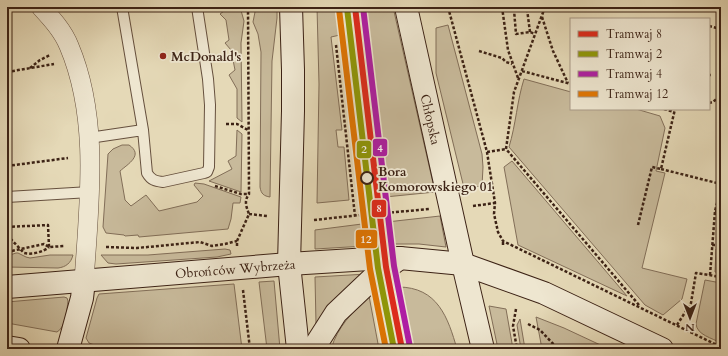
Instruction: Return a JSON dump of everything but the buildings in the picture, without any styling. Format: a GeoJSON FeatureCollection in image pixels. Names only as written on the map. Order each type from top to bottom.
{"type":"FeatureCollection","features":[{"type":"Feature","properties":{"kind":"main road"},"geometry":{"type":"LineString","coordinates":[[291,7],[293,84],[289,264],[298,349]]}},
{"type":"Feature","properties":{"kind":"main road","name":"Chłopska"},"geometry":{"type":"LineString","coordinates":[[406,7],[483,349]]}},
{"type":"Feature","properties":{"kind":"main road"},"geometry":{"type":"LineString","coordinates":[[313,349],[336,313],[374,277],[400,258]]}},
{"type":"Feature","properties":{"kind":"main road","name":"Obrońców Wybrzeża"},"geometry":{"type":"LineString","coordinates":[[7,287],[289,264],[400,258],[463,264],[544,292],[662,349]]}},
{"type":"Feature","properties":{"kind":"main road"},"geometry":{"type":"LineString","coordinates":[[68,349],[82,298],[84,281]]}},
{"type":"Feature","properties":{"kind":"main road"},"geometry":{"type":"LineString","coordinates":[[7,347],[20,349]]}},
{"type":"Feature","properties":{"kind":"street"},"geometry":{"type":"LineString","coordinates":[[41,7],[56,24],[69,45],[82,82],[90,146],[90,192],[84,281]]}},
{"type":"Feature","properties":{"kind":"lane"},"geometry":{"type":"LineString","coordinates":[[122,7],[143,130],[147,173],[150,178],[156,182],[195,176],[207,172],[209,167],[210,124],[208,79],[197,7]]}},
{"type":"Feature","properties":{"kind":"lane"},"geometry":{"type":"LineString","coordinates":[[90,146],[143,130]]}},
{"type":"Feature","properties":{"kind":"lane"},"geometry":{"type":"LineString","coordinates":[[7,197],[90,192]]}},
{"type":"Feature","properties":{"kind":"path"},"geometry":{"type":"LineString","coordinates":[[238,247],[237,241],[249,214],[246,205],[246,199],[249,194],[248,7]]}},
{"type":"Feature","properties":{"kind":"path"},"geometry":{"type":"LineString","coordinates":[[448,7],[488,152],[494,214],[503,245]]}},
{"type":"Feature","properties":{"kind":"path"},"geometry":{"type":"LineString","coordinates":[[502,7],[508,50],[518,79]]}},
{"type":"Feature","properties":{"kind":"path"},"geometry":{"type":"LineString","coordinates":[[546,7],[518,79],[512,103],[506,149],[640,307]]}},
{"type":"Feature","properties":{"kind":"path"},"geometry":{"type":"LineString","coordinates":[[530,32],[528,9],[514,10],[516,34],[530,32],[535,34]]}},
{"type":"Feature","properties":{"kind":"path"},"geometry":{"type":"LineString","coordinates":[[542,17],[553,52],[569,84]]}},
{"type":"Feature","properties":{"kind":"path"},"geometry":{"type":"LineString","coordinates":[[710,26],[721,29]]}},
{"type":"Feature","properties":{"kind":"path"},"geometry":{"type":"LineString","coordinates":[[336,45],[356,216]]}},
{"type":"Feature","properties":{"kind":"path"},"geometry":{"type":"LineString","coordinates":[[479,51],[502,58],[506,62],[513,64]]}},
{"type":"Feature","properties":{"kind":"path"},"geometry":{"type":"LineString","coordinates":[[7,72],[50,64]]}},
{"type":"Feature","properties":{"kind":"path"},"geometry":{"type":"LineString","coordinates":[[522,71],[569,84]]}},
{"type":"Feature","properties":{"kind":"path"},"geometry":{"type":"LineString","coordinates":[[710,103],[721,95]]}},
{"type":"Feature","properties":{"kind":"path"},"geometry":{"type":"LineString","coordinates":[[662,169],[675,110]]}},
{"type":"Feature","properties":{"kind":"path"},"geometry":{"type":"LineString","coordinates":[[210,124],[236,124],[248,130]]}},
{"type":"Feature","properties":{"kind":"path"},"geometry":{"type":"LineString","coordinates":[[7,166],[90,146]]}},
{"type":"Feature","properties":{"kind":"path"},"geometry":{"type":"LineString","coordinates":[[488,152],[506,149]]}},
{"type":"Feature","properties":{"kind":"path"},"geometry":{"type":"LineString","coordinates":[[638,225],[652,167],[721,184]]}},
{"type":"Feature","properties":{"kind":"path"},"geometry":{"type":"LineString","coordinates":[[195,176],[206,183],[241,194],[249,194]]}},
{"type":"Feature","properties":{"kind":"path"},"geometry":{"type":"LineString","coordinates":[[710,276],[715,211],[721,188]]}},
{"type":"Feature","properties":{"kind":"path"},"geometry":{"type":"LineString","coordinates":[[472,207],[494,203]]}},
{"type":"Feature","properties":{"kind":"path"},"geometry":{"type":"LineString","coordinates":[[386,212],[431,208]]}},
{"type":"Feature","properties":{"kind":"path"},"geometry":{"type":"LineString","coordinates":[[715,211],[721,212]]}},
{"type":"Feature","properties":{"kind":"path"},"geometry":{"type":"LineString","coordinates":[[249,214],[268,216]]}},
{"type":"Feature","properties":{"kind":"path"},"geometry":{"type":"LineString","coordinates":[[314,220],[360,215]]}},
{"type":"Feature","properties":{"kind":"path"},"geometry":{"type":"LineString","coordinates":[[7,227],[48,225],[49,247]]}},
{"type":"Feature","properties":{"kind":"path"},"geometry":{"type":"LineString","coordinates":[[7,235],[24,253],[28,254],[45,250],[49,247],[73,246]]}},
{"type":"Feature","properties":{"kind":"path"},"geometry":{"type":"LineString","coordinates":[[99,247],[137,248],[200,242],[212,246],[237,241]]}},
{"type":"Feature","properties":{"kind":"path"},"geometry":{"type":"LineString","coordinates":[[503,241],[721,347]]}},
{"type":"Feature","properties":{"kind":"path"},"geometry":{"type":"LineString","coordinates":[[7,252],[44,244],[49,247]]}},
{"type":"Feature","properties":{"kind":"path"},"geometry":{"type":"LineString","coordinates":[[712,245],[721,245]]}},
{"type":"Feature","properties":{"kind":"path"},"geometry":{"type":"LineString","coordinates":[[677,325],[691,303],[696,273],[721,277]]}},
{"type":"Feature","properties":{"kind":"path"},"geometry":{"type":"LineString","coordinates":[[243,289],[250,349]]}},
{"type":"Feature","properties":{"kind":"path"},"geometry":{"type":"LineString","coordinates":[[516,309],[513,326],[518,349]]}},
{"type":"Feature","properties":{"kind":"path"},"geometry":{"type":"LineString","coordinates":[[528,324],[540,330],[558,349]]}},
{"type":"Feature","properties":{"kind":"shaded area"},"geometry":{"type":"Polygon","coordinates":[[[223,7],[240,7],[244,21],[241,43],[242,122],[237,118],[237,89],[229,75],[235,70],[231,50],[225,43],[229,40],[226,20],[220,14],[224,11],[223,7]]]}},
{"type":"Feature","properties":{"kind":"shaded area"},"geometry":{"type":"Polygon","coordinates":[[[256,7],[277,7],[272,61],[270,197],[263,194],[260,187],[261,52],[258,34],[253,22],[256,7]]]}},
{"type":"Feature","properties":{"kind":"shaded area"},"geometry":{"type":"Polygon","coordinates":[[[317,7],[336,7],[337,11],[340,35],[331,37],[342,130],[336,130],[338,147],[344,147],[349,200],[317,203],[319,84],[317,7]]]}},
{"type":"Feature","properties":{"kind":"shaded area"},"geometry":{"type":"Polygon","coordinates":[[[362,7],[393,7],[435,192],[385,197],[373,84],[362,7]]]}},
{"type":"Feature","properties":{"kind":"shaded area"},"geometry":{"type":"Polygon","coordinates":[[[448,25],[482,154],[482,186],[464,188],[436,73],[436,28],[448,25]]]}},
{"type":"Feature","properties":{"kind":"shaded area"},"geometry":{"type":"Polygon","coordinates":[[[524,79],[570,92],[570,110],[639,110],[660,116],[665,128],[656,171],[665,173],[642,268],[687,279],[682,299],[663,315],[645,305],[509,147],[524,79]]]}},
{"type":"Feature","properties":{"kind":"shaded area"},"geometry":{"type":"Polygon","coordinates":[[[237,130],[242,134],[241,192],[209,181],[232,169],[228,161],[236,156],[237,130]]]}},
{"type":"Feature","properties":{"kind":"shaded area"},"geometry":{"type":"Polygon","coordinates":[[[122,145],[129,145],[135,152],[133,159],[120,171],[125,200],[131,206],[146,195],[159,211],[197,202],[203,196],[194,185],[195,183],[204,184],[241,197],[240,203],[233,203],[228,229],[139,237],[138,235],[125,236],[106,233],[103,227],[108,154],[113,149],[122,145]]]}},
{"type":"Feature","properties":{"kind":"shaded area"},"geometry":{"type":"Polygon","coordinates":[[[512,161],[627,296],[518,245],[504,167],[512,161]]]}},
{"type":"Feature","properties":{"kind":"shaded area"},"geometry":{"type":"Polygon","coordinates":[[[440,216],[446,247],[419,244],[389,244],[387,222],[440,216]]]}},
{"type":"Feature","properties":{"kind":"shaded area"},"geometry":{"type":"Polygon","coordinates":[[[362,224],[365,246],[315,249],[315,230],[362,224]]]}},
{"type":"Feature","properties":{"kind":"shaded area"},"geometry":{"type":"Polygon","coordinates":[[[225,249],[230,250],[231,254],[217,257],[116,264],[108,263],[101,255],[148,255],[225,249]]]}},
{"type":"Feature","properties":{"kind":"shaded area"},"geometry":{"type":"Polygon","coordinates":[[[716,249],[721,249],[721,273],[715,272],[716,249]]]}},
{"type":"Feature","properties":{"kind":"shaded area"},"geometry":{"type":"Polygon","coordinates":[[[16,253],[30,258],[50,255],[73,255],[66,266],[58,268],[7,267],[7,256],[16,253]]]}},
{"type":"Feature","properties":{"kind":"shaded area"},"geometry":{"type":"Polygon","coordinates":[[[367,274],[324,312],[316,324],[315,277],[367,274]]]}},
{"type":"Feature","properties":{"kind":"shaded area"},"geometry":{"type":"Polygon","coordinates":[[[705,280],[721,283],[721,343],[702,334],[697,328],[696,324],[705,280]]]}},
{"type":"Feature","properties":{"kind":"shaded area"},"geometry":{"type":"Polygon","coordinates":[[[274,281],[280,349],[267,349],[259,282],[274,281]]]}},
{"type":"Feature","properties":{"kind":"shaded area"},"geometry":{"type":"Polygon","coordinates":[[[234,284],[242,349],[105,349],[89,343],[86,338],[99,294],[234,284]]]}},
{"type":"Feature","properties":{"kind":"shaded area"},"geometry":{"type":"Polygon","coordinates":[[[398,287],[412,288],[423,292],[432,298],[439,306],[450,326],[457,349],[411,349],[398,287]]]}},
{"type":"Feature","properties":{"kind":"shaded area"},"geometry":{"type":"Polygon","coordinates":[[[369,296],[379,349],[331,349],[338,333],[351,314],[369,296]]]}},
{"type":"Feature","properties":{"kind":"shaded area"},"geometry":{"type":"Polygon","coordinates":[[[67,298],[68,301],[66,314],[62,327],[57,332],[7,323],[7,302],[67,298]]]}},
{"type":"Feature","properties":{"kind":"shaded area"},"geometry":{"type":"Polygon","coordinates":[[[489,306],[506,309],[513,349],[498,349],[489,306]]]}},
{"type":"Feature","properties":{"kind":"shaded area"},"geometry":{"type":"Polygon","coordinates":[[[536,317],[564,328],[609,349],[542,349],[536,317]]]}},
{"type":"Feature","properties":{"kind":"shaded area"},"geometry":{"type":"Polygon","coordinates":[[[520,319],[525,349],[521,349],[517,325],[520,319]]]}},
{"type":"Feature","properties":{"kind":"tram line","name":"8"},"geometry":{"type":"LineString","coordinates":[[355,7],[386,267],[402,349]]}},
{"type":"Feature","properties":{"kind":"tram line","name":"4"},"geometry":{"type":"LineString","coordinates":[[363,7],[394,266],[410,347]]}},
{"type":"Feature","properties":{"kind":"tram line","name":"2"},"geometry":{"type":"LineString","coordinates":[[347,8],[378,268],[394,349]]}},
{"type":"Feature","properties":{"kind":"tram line","name":"12"},"geometry":{"type":"LineString","coordinates":[[339,9],[370,269],[386,349]]}},
{"type":"Feature","properties":{"kind":"place","name":"McDonald's"},"geometry":{"type":"Point","coordinates":[163,56]}},
{"type":"Feature","properties":{"kind":"place","name":"Bora Komorowskiego 01"},"geometry":{"type":"Point","coordinates":[367,178]}}]}
